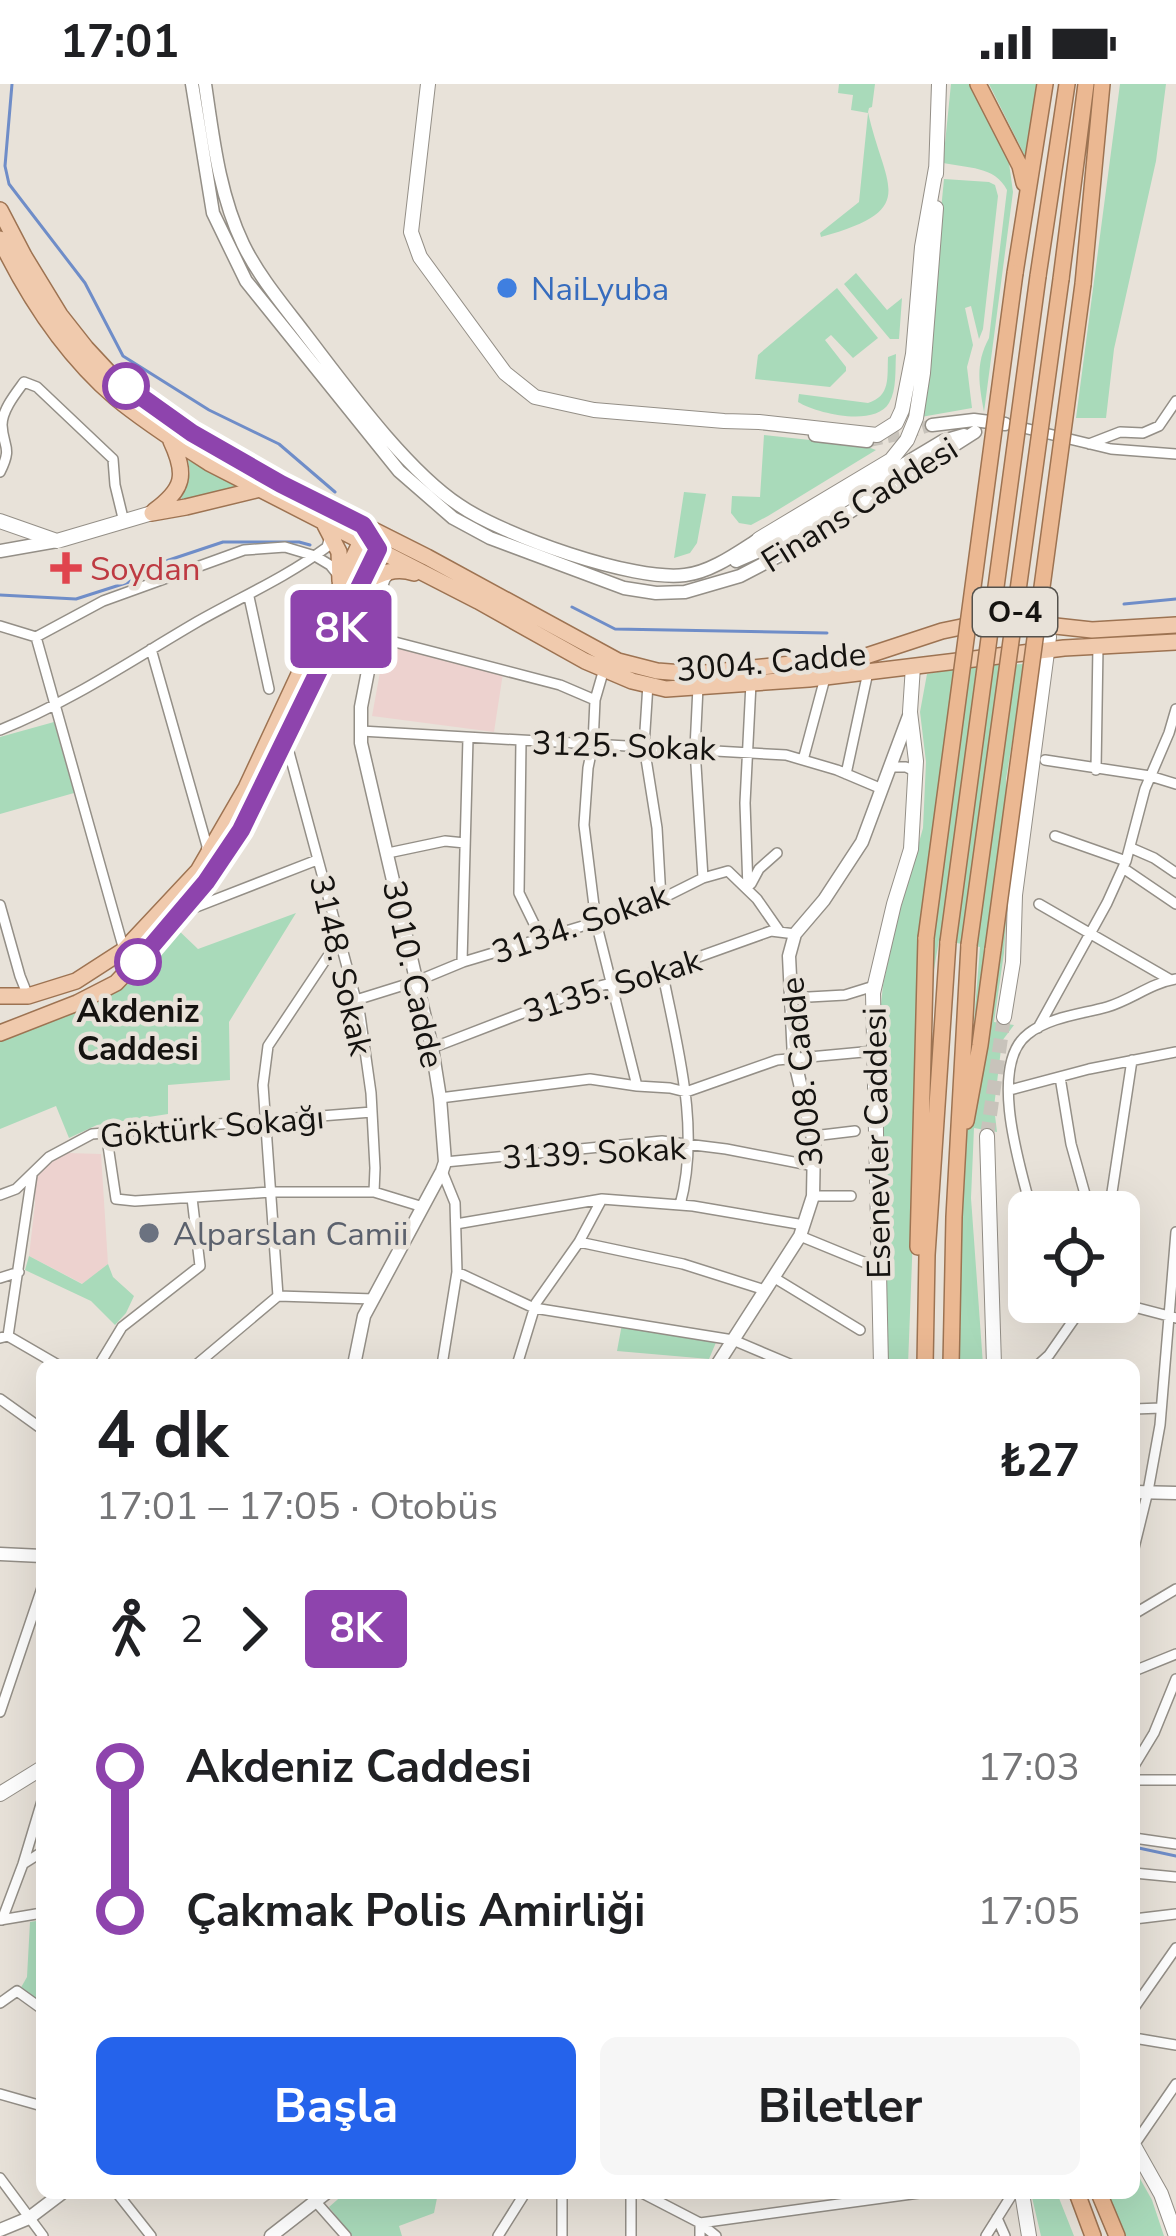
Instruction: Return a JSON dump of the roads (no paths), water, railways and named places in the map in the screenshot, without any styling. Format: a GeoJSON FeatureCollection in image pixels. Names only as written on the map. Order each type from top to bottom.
{"type":"FeatureCollection","features":[{"type":"Feature","properties":{"kind":"highway"},"geometry":{"type":"LineString","coordinates":[[978,84],[1020,166],[1026,192]]}},
{"type":"Feature","properties":{"kind":"highway"},"geometry":{"type":"LineString","coordinates":[[925,1359],[917,1271],[926,938],[1026,192],[1045,84]]}},
{"type":"Feature","properties":{"kind":"highway","name":"O-4"},"geometry":{"type":"LineString","coordinates":[[925,1359],[927,1255],[948,942],[1067,84]]}},
{"type":"Feature","properties":{"kind":"highway","name":"O-4"},"geometry":{"type":"LineString","coordinates":[[951,1359],[969,945],[1086,84]]}},
{"type":"Feature","properties":{"kind":"highway"},"geometry":{"type":"LineString","coordinates":[[956,1165],[974,1083],[1083,284],[1102,84]]}},
{"type":"Feature","properties":{"kind":"highway"},"geometry":{"type":"LineString","coordinates":[[1078,2199],[1093,2236]]}},
{"type":"Feature","properties":{"kind":"highway"},"geometry":{"type":"LineString","coordinates":[[1102,2199],[1117,2236]]}},
{"type":"Feature","properties":{"kind":"main road"},"geometry":{"type":"LineString","coordinates":[[428,84],[411,232],[419,257],[505,373],[535,397],[594,410],[877,435],[896,423],[913,354],[922,247],[936,168]]}},
{"type":"Feature","properties":{"kind":"main road"},"geometry":{"type":"LineString","coordinates":[[759,539],[891,460],[916,418],[936,233],[939,84]]}},
{"type":"Feature","properties":{"kind":"main road"},"geometry":{"type":"LineString","coordinates":[[0,210],[20,279],[81,363],[116,398],[209,463],[373,539]]}},
{"type":"Feature","properties":{"kind":"main road"},"geometry":{"type":"LineString","coordinates":[[0,239],[16,257]]}},
{"type":"Feature","properties":{"kind":"main road"},"geometry":{"type":"LineString","coordinates":[[16,257],[24,248],[29,253],[86,348],[113,377],[192,433],[346,517],[373,539]]}},
{"type":"Feature","properties":{"kind":"main road"},"geometry":{"type":"LineString","coordinates":[[152,513],[178,490],[180,459],[170,438]]}},
{"type":"Feature","properties":{"kind":"main road"},"geometry":{"type":"LineString","coordinates":[[0,521],[57,542],[152,513],[260,489]]}},
{"type":"Feature","properties":{"kind":"main road"},"geometry":{"type":"LineString","coordinates":[[314,515],[330,531],[339,552],[340,582]]}},
{"type":"Feature","properties":{"kind":"main road"},"geometry":{"type":"LineString","coordinates":[[0,1033],[116,983],[181,913],[241,830],[364,582],[373,539]]}},
{"type":"Feature","properties":{"kind":"main road"},"geometry":{"type":"LineString","coordinates":[[0,996],[28,996],[76,981],[124,950],[206,860],[246,788],[340,582],[373,539]]}},
{"type":"Feature","properties":{"kind":"main road","name":"3004. Cadde"},"geometry":{"type":"LineString","coordinates":[[373,539],[434,579],[585,661],[666,688],[1176,642]]}},
{"type":"Feature","properties":{"kind":"main road","name":"3004. Cadde"},"geometry":{"type":"LineString","coordinates":[[373,539],[618,661],[657,671],[696,674],[821,663],[866,656],[971,625],[1019,622],[1092,630],[1176,625]]}},
{"type":"Feature","properties":{"kind":"main road"},"geometry":{"type":"LineString","coordinates":[[364,582],[404,570],[434,579]]}},
{"type":"Feature","properties":{"kind":"main road"},"geometry":{"type":"LineString","coordinates":[[1004,1017],[1048,650],[1045,627]]}},
{"type":"Feature","properties":{"kind":"main road","name":"Esenevler Caddesi"},"geometry":{"type":"LineString","coordinates":[[881,1359],[875,986],[910,849],[916,772],[910,712],[919,640]]}},
{"type":"Feature","properties":{"kind":"main road"},"geometry":{"type":"LineString","coordinates":[[987,1136],[994,1359]]}},
{"type":"Feature","properties":{"kind":"main road"},"geometry":{"type":"LineString","coordinates":[[0,1794],[36,1772]]}},
{"type":"Feature","properties":{"kind":"main road"},"geometry":{"type":"LineString","coordinates":[[1140,2156],[1175,2229]]}},
{"type":"Feature","properties":{"kind":"main road"},"geometry":{"type":"LineString","coordinates":[[1019,2199],[1029,2236]]}},
{"type":"Feature","properties":{"kind":"street","name":"Finans Caddesi"},"geometry":{"type":"LineString","coordinates":[[192,84],[213,213],[246,281],[399,471],[453,518],[490,538],[624,588],[685,592],[740,576],[790,550],[975,432]]}},
{"type":"Feature","properties":{"kind":"street","name":"Finans Caddesi"},"geometry":{"type":"LineString","coordinates":[[205,84],[219,178],[255,266],[327,363],[420,472],[459,506],[508,531],[644,576],[717,569],[759,551],[943,441],[975,432]]}},
{"type":"Feature","properties":{"kind":"street"},"geometry":{"type":"LineString","coordinates":[[0,472],[8,447],[2,427],[5,411],[24,382],[37,388],[113,459],[124,522]]}},
{"type":"Feature","properties":{"kind":"street"},"geometry":{"type":"LineString","coordinates":[[1088,444],[1120,432],[1142,434],[1159,426],[1176,401]]}},
{"type":"Feature","properties":{"kind":"street"},"geometry":{"type":"LineString","coordinates":[[932,424],[974,420],[1111,449],[1176,454]]}},
{"type":"Feature","properties":{"kind":"street"},"geometry":{"type":"LineString","coordinates":[[724,422],[867,441]]}},
{"type":"Feature","properties":{"kind":"street"},"geometry":{"type":"LineString","coordinates":[[975,432],[1005,424]]}},
{"type":"Feature","properties":{"kind":"street"},"geometry":{"type":"LineString","coordinates":[[0,730],[57,704],[249,597],[327,547],[330,531]]}},
{"type":"Feature","properties":{"kind":"street","name":"Finans Caddesi"},"geometry":{"type":"LineString","coordinates":[[688,575],[722,562],[759,539]]}},
{"type":"Feature","properties":{"kind":"street"},"geometry":{"type":"LineString","coordinates":[[0,551],[57,542]]}},
{"type":"Feature","properties":{"kind":"street"},"geometry":{"type":"LineString","coordinates":[[0,626],[36,638],[103,601],[244,550],[285,547],[315,556],[330,565],[340,582]]}},
{"type":"Feature","properties":{"kind":"street","name":"3010. Cadde"},"geometry":{"type":"LineString","coordinates":[[391,571],[375,602],[368,635],[361,743],[432,1048],[444,1166]]}},
{"type":"Feature","properties":{"kind":"street"},"geometry":{"type":"LineString","coordinates":[[249,597],[269,689]]}},
{"type":"Feature","properties":{"kind":"street"},"geometry":{"type":"LineString","coordinates":[[368,635],[560,685],[595,700]]}},
{"type":"Feature","properties":{"kind":"street"},"geometry":{"type":"LineString","coordinates":[[36,638],[124,950]]}},
{"type":"Feature","properties":{"kind":"street"},"geometry":{"type":"LineString","coordinates":[[1096,770],[1098,646]]}},
{"type":"Feature","properties":{"kind":"street"},"geometry":{"type":"LineString","coordinates":[[152,650],[207,846],[206,860]]}},
{"type":"Feature","properties":{"kind":"street"},"geometry":{"type":"LineString","coordinates":[[604,669],[595,700],[584,826],[596,922],[637,1086]]}},
{"type":"Feature","properties":{"kind":"street"},"geometry":{"type":"LineString","coordinates":[[845,774],[868,672]]}},
{"type":"Feature","properties":{"kind":"street"},"geometry":{"type":"LineString","coordinates":[[803,760],[825,677]]}},
{"type":"Feature","properties":{"kind":"street"},"geometry":{"type":"LineString","coordinates":[[752,683],[746,751],[748,889],[787,933]]}},
{"type":"Feature","properties":{"kind":"street"},"geometry":{"type":"LineString","coordinates":[[648,685],[644,746],[657,828],[661,899]]}},
{"type":"Feature","properties":{"kind":"street"},"geometry":{"type":"LineString","coordinates":[[698,687],[695,748],[703,878]]}},
{"type":"Feature","properties":{"kind":"street"},"geometry":{"type":"LineString","coordinates":[[1038,1028],[1131,848],[1150,776],[1172,734],[1176,709]]}},
{"type":"Feature","properties":{"kind":"street","name":"3008. Cadde"},"geometry":{"type":"LineString","coordinates":[[721,1359],[802,1231],[814,1196],[813,1136],[794,1058],[787,933],[824,901],[862,842],[910,712]]}},
{"type":"Feature","properties":{"kind":"street","name":"3125. Sokak"},"geometry":{"type":"LineString","coordinates":[[361,731],[786,755],[882,789]]}},
{"type":"Feature","properties":{"kind":"street"},"geometry":{"type":"LineString","coordinates":[[462,962],[468,738]]}},
{"type":"Feature","properties":{"kind":"street","name":"3148. Sokak"},"geometry":{"type":"LineString","coordinates":[[286,741],[356,1000],[372,1112],[374,1192]]}},
{"type":"Feature","properties":{"kind":"street"},"geometry":{"type":"LineString","coordinates":[[521,741],[519,893],[542,940]]}},
{"type":"Feature","properties":{"kind":"street"},"geometry":{"type":"LineString","coordinates":[[1045,760],[1176,784]]}},
{"type":"Feature","properties":{"kind":"street"},"geometry":{"type":"LineString","coordinates":[[891,767],[916,772]]}},
{"type":"Feature","properties":{"kind":"street"},"geometry":{"type":"LineString","coordinates":[[1055,836],[1124,864],[1176,904]]}},
{"type":"Feature","properties":{"kind":"street"},"geometry":{"type":"LineString","coordinates":[[388,853],[445,841],[465,843]]}},
{"type":"Feature","properties":{"kind":"street"},"geometry":{"type":"LineString","coordinates":[[1131,848],[1176,873]]}},
{"type":"Feature","properties":{"kind":"street"},"geometry":{"type":"LineString","coordinates":[[748,889],[777,853]]}},
{"type":"Feature","properties":{"kind":"street"},"geometry":{"type":"LineString","coordinates":[[181,913],[317,860]]}},
{"type":"Feature","properties":{"kind":"street","name":"3134. Sokak"},"geometry":{"type":"LineString","coordinates":[[356,1000],[596,922],[703,878],[728,871],[748,889]]}},
{"type":"Feature","properties":{"kind":"street"},"geometry":{"type":"LineString","coordinates":[[0,904],[28,996]]}},
{"type":"Feature","properties":{"kind":"street"},"geometry":{"type":"LineString","coordinates":[[1039,904],[1173,979]]}},
{"type":"Feature","properties":{"kind":"street","name":"3135. Sokak"},"geometry":{"type":"LineString","coordinates":[[432,1048],[531,1008],[772,932],[787,933]]}},
{"type":"Feature","properties":{"kind":"street"},"geometry":{"type":"LineString","coordinates":[[278,1296],[263,1085],[268,1046],[338,941]]}},
{"type":"Feature","properties":{"kind":"street"},"geometry":{"type":"LineString","coordinates":[[662,970],[686,1092],[688,1176],[680,1205]]}},
{"type":"Feature","properties":{"kind":"street"},"geometry":{"type":"LineString","coordinates":[[1027,1191],[1011,1132],[1010,1090],[1013,1054],[1026,1035],[1115,1005],[1173,979]]}},
{"type":"Feature","properties":{"kind":"street"},"geometry":{"type":"LineString","coordinates":[[791,998],[844,995],[875,986]]}},
{"type":"Feature","properties":{"kind":"street"},"geometry":{"type":"LineString","coordinates":[[440,1098],[590,1078],[686,1092],[750,1067],[874,1051]]}},
{"type":"Feature","properties":{"kind":"street"},"geometry":{"type":"LineString","coordinates":[[1010,1090],[1176,1052]]}},
{"type":"Feature","properties":{"kind":"street"},"geometry":{"type":"LineString","coordinates":[[1112,1191],[1132,1060]]}},
{"type":"Feature","properties":{"kind":"street"},"geometry":{"type":"LineString","coordinates":[[1060,1077],[1084,1191]]}},
{"type":"Feature","properties":{"kind":"street","name":"Göktürk Sokağı"},"geometry":{"type":"LineString","coordinates":[[0,1195],[16,1189],[49,1156],[92,1134],[372,1112]]}},
{"type":"Feature","properties":{"kind":"street"},"geometry":{"type":"LineString","coordinates":[[813,1136],[855,1131]]}},
{"type":"Feature","properties":{"kind":"street"},"geometry":{"type":"LineString","coordinates":[[106,1132],[116,1199],[374,1192],[423,1208]]}},
{"type":"Feature","properties":{"kind":"street","name":"3139. Sokak"},"geometry":{"type":"LineString","coordinates":[[444,1166],[662,1142],[814,1166]]}},
{"type":"Feature","properties":{"kind":"street"},"geometry":{"type":"LineString","coordinates":[[355,1359],[364,1316],[444,1166]]}},
{"type":"Feature","properties":{"kind":"street"},"geometry":{"type":"LineString","coordinates":[[443,1359],[457,1272],[455,1203],[444,1166]]}},
{"type":"Feature","properties":{"kind":"street"},"geometry":{"type":"LineString","coordinates":[[32,1172],[19,1272],[4,1337],[46,1359]]}},
{"type":"Feature","properties":{"kind":"street"},"geometry":{"type":"LineString","coordinates":[[814,1196],[851,1196]]}},
{"type":"Feature","properties":{"kind":"street"},"geometry":{"type":"LineString","coordinates":[[103,1359],[122,1327],[200,1266],[192,1198]]}},
{"type":"Feature","properties":{"kind":"street"},"geometry":{"type":"LineString","coordinates":[[456,1224],[602,1199],[680,1205],[802,1231],[878,1268]]}},
{"type":"Feature","properties":{"kind":"street"},"geometry":{"type":"LineString","coordinates":[[519,1359],[534,1308],[602,1199]]}},
{"type":"Feature","properties":{"kind":"street"},"geometry":{"type":"LineString","coordinates":[[1176,1232],[1173,1317],[1161,1408],[1141,1492],[1176,1493]]}},
{"type":"Feature","properties":{"kind":"street"},"geometry":{"type":"LineString","coordinates":[[579,1242],[683,1264],[765,1290]]}},
{"type":"Feature","properties":{"kind":"street"},"geometry":{"type":"LineString","coordinates":[[0,1278],[19,1272]]}},
{"type":"Feature","properties":{"kind":"street"},"geometry":{"type":"LineString","coordinates":[[457,1272],[534,1308],[733,1340],[778,1359]]}},
{"type":"Feature","properties":{"kind":"street"},"geometry":{"type":"LineString","coordinates":[[773,1277],[860,1330]]}},
{"type":"Feature","properties":{"kind":"street"},"geometry":{"type":"LineString","coordinates":[[203,1359],[278,1296],[374,1299]]}},
{"type":"Feature","properties":{"kind":"street"},"geometry":{"type":"LineString","coordinates":[[1140,1308],[1173,1317]]}},
{"type":"Feature","properties":{"kind":"street"},"geometry":{"type":"LineString","coordinates":[[1044,1359],[1071,1323]]}},
{"type":"Feature","properties":{"kind":"street"},"geometry":{"type":"LineString","coordinates":[[1048,1355],[1052,1359]]}},
{"type":"Feature","properties":{"kind":"street"},"geometry":{"type":"LineString","coordinates":[[0,1399],[36,1425]]}},
{"type":"Feature","properties":{"kind":"street"},"geometry":{"type":"LineString","coordinates":[[1140,1408],[1161,1408]]}},
{"type":"Feature","properties":{"kind":"street"},"geometry":{"type":"LineString","coordinates":[[0,1554],[36,1556]]}},
{"type":"Feature","properties":{"kind":"street"},"geometry":{"type":"LineString","coordinates":[[1140,1610],[1176,1589]]}},
{"type":"Feature","properties":{"kind":"street"},"geometry":{"type":"LineString","coordinates":[[0,1712],[36,1606]]}},
{"type":"Feature","properties":{"kind":"street"},"geometry":{"type":"LineString","coordinates":[[1140,1669],[1176,1654]]}},
{"type":"Feature","properties":{"kind":"street"},"geometry":{"type":"LineString","coordinates":[[1140,1756],[1176,1678]]}},
{"type":"Feature","properties":{"kind":"street"},"geometry":{"type":"LineString","coordinates":[[1140,1780],[1176,1780]]}},
{"type":"Feature","properties":{"kind":"street"},"geometry":{"type":"LineString","coordinates":[[1,1920],[36,1821]]}},
{"type":"Feature","properties":{"kind":"street"},"geometry":{"type":"LineString","coordinates":[[1140,1839],[1176,1844]]}},
{"type":"Feature","properties":{"kind":"street"},"geometry":{"type":"LineString","coordinates":[[23,1864],[36,1856]]}},
{"type":"Feature","properties":{"kind":"street"},"geometry":{"type":"LineString","coordinates":[[1140,1874],[1176,1877]]}},
{"type":"Feature","properties":{"kind":"street"},"geometry":{"type":"LineString","coordinates":[[1,1920],[36,1914]]}},
{"type":"Feature","properties":{"kind":"street"},"geometry":{"type":"LineString","coordinates":[[1140,1918],[1176,1914]]}},
{"type":"Feature","properties":{"kind":"street"},"geometry":{"type":"LineString","coordinates":[[1140,1999],[1176,1948]]}},
{"type":"Feature","properties":{"kind":"street"},"geometry":{"type":"LineString","coordinates":[[0,2003],[17,1991],[36,2005]]}},
{"type":"Feature","properties":{"kind":"street"},"geometry":{"type":"LineString","coordinates":[[1140,2039],[1176,2045]]}},
{"type":"Feature","properties":{"kind":"street"},"geometry":{"type":"LineString","coordinates":[[1140,2136],[1176,2084]]}},
{"type":"Feature","properties":{"kind":"street"},"geometry":{"type":"LineString","coordinates":[[0,2094],[36,2105]]}},
{"type":"Feature","properties":{"kind":"street"},"geometry":{"type":"LineString","coordinates":[[0,2178],[43,2236]]}},
{"type":"Feature","properties":{"kind":"street"},"geometry":{"type":"LineString","coordinates":[[0,2230],[29,2218],[54,2199]]}},
{"type":"Feature","properties":{"kind":"street"},"geometry":{"type":"LineString","coordinates":[[122,2199],[151,2236]]}},
{"type":"Feature","properties":{"kind":"street"},"geometry":{"type":"LineString","coordinates":[[498,2236],[522,2199]]}},
{"type":"Feature","properties":{"kind":"street"},"geometry":{"type":"LineString","coordinates":[[562,2199],[562,2236]]}},
{"type":"Feature","properties":{"kind":"street"},"geometry":{"type":"LineString","coordinates":[[631,2236],[632,2199]]}},
{"type":"Feature","properties":{"kind":"street"},"geometry":{"type":"LineString","coordinates":[[654,2199],[716,2236]]}},
{"type":"Feature","properties":{"kind":"street"},"geometry":{"type":"LineString","coordinates":[[700,2223],[832,2199]]}},
{"type":"Feature","properties":{"kind":"street"},"geometry":{"type":"LineString","coordinates":[[986,2236],[1012,2199]]}},
{"type":"Feature","properties":{"kind":"street"},"geometry":{"type":"LineString","coordinates":[[271,2236],[317,2201],[346,2236]]}},
{"type":"Feature","properties":{"kind":"street"},"geometry":{"type":"LineString","coordinates":[[998,2218],[1005,2236]]}},
{"type":"Feature","properties":{"kind":"street"},"geometry":{"type":"LineString","coordinates":[[700,2223],[700,2236]]}},
{"type":"Feature","properties":{"kind":"waterway"},"geometry":{"type":"LineString","coordinates":[[12,84],[5,166],[9,184],[85,283],[123,356],[209,410],[279,444],[335,492]]}},
{"type":"Feature","properties":{"kind":"waterway"},"geometry":{"type":"LineString","coordinates":[[0,595],[76,599],[223,542],[310,545]]}},
{"type":"Feature","properties":{"kind":"waterway"},"geometry":{"type":"LineString","coordinates":[[1124,604],[1176,599]]}},
{"type":"Feature","properties":{"kind":"waterway"},"geometry":{"type":"LineString","coordinates":[[572,607],[615,629],[827,633]]}},
{"type":"Feature","properties":{"kind":"waterway"},"geometry":{"type":"LineString","coordinates":[[1140,1848],[1176,1856]]}},
{"type":"Feature","properties":{"kind":"tunnel"},"geometry":{"type":"LineString","coordinates":[[870,441],[932,425]]}},
{"type":"Feature","properties":{"kind":"tunnel"},"geometry":{"type":"LineString","coordinates":[[987,1136],[1004,1017]]}},
{"type":"Feature","properties":{"kind":"place","name":"NaiLyuba"},"geometry":{"type":"Point","coordinates":[507,288]}},
{"type":"Feature","properties":{"kind":"place","name":"Soydan"},"geometry":{"type":"Point","coordinates":[66,568]}},
{"type":"Feature","properties":{"kind":"place","name":"Akdeniz Caddesi"},"geometry":{"type":"Point","coordinates":[138,962]}},
{"type":"Feature","properties":{"kind":"place","name":"Alparslan Camii"},"geometry":{"type":"Point","coordinates":[149,1233]}}]}
